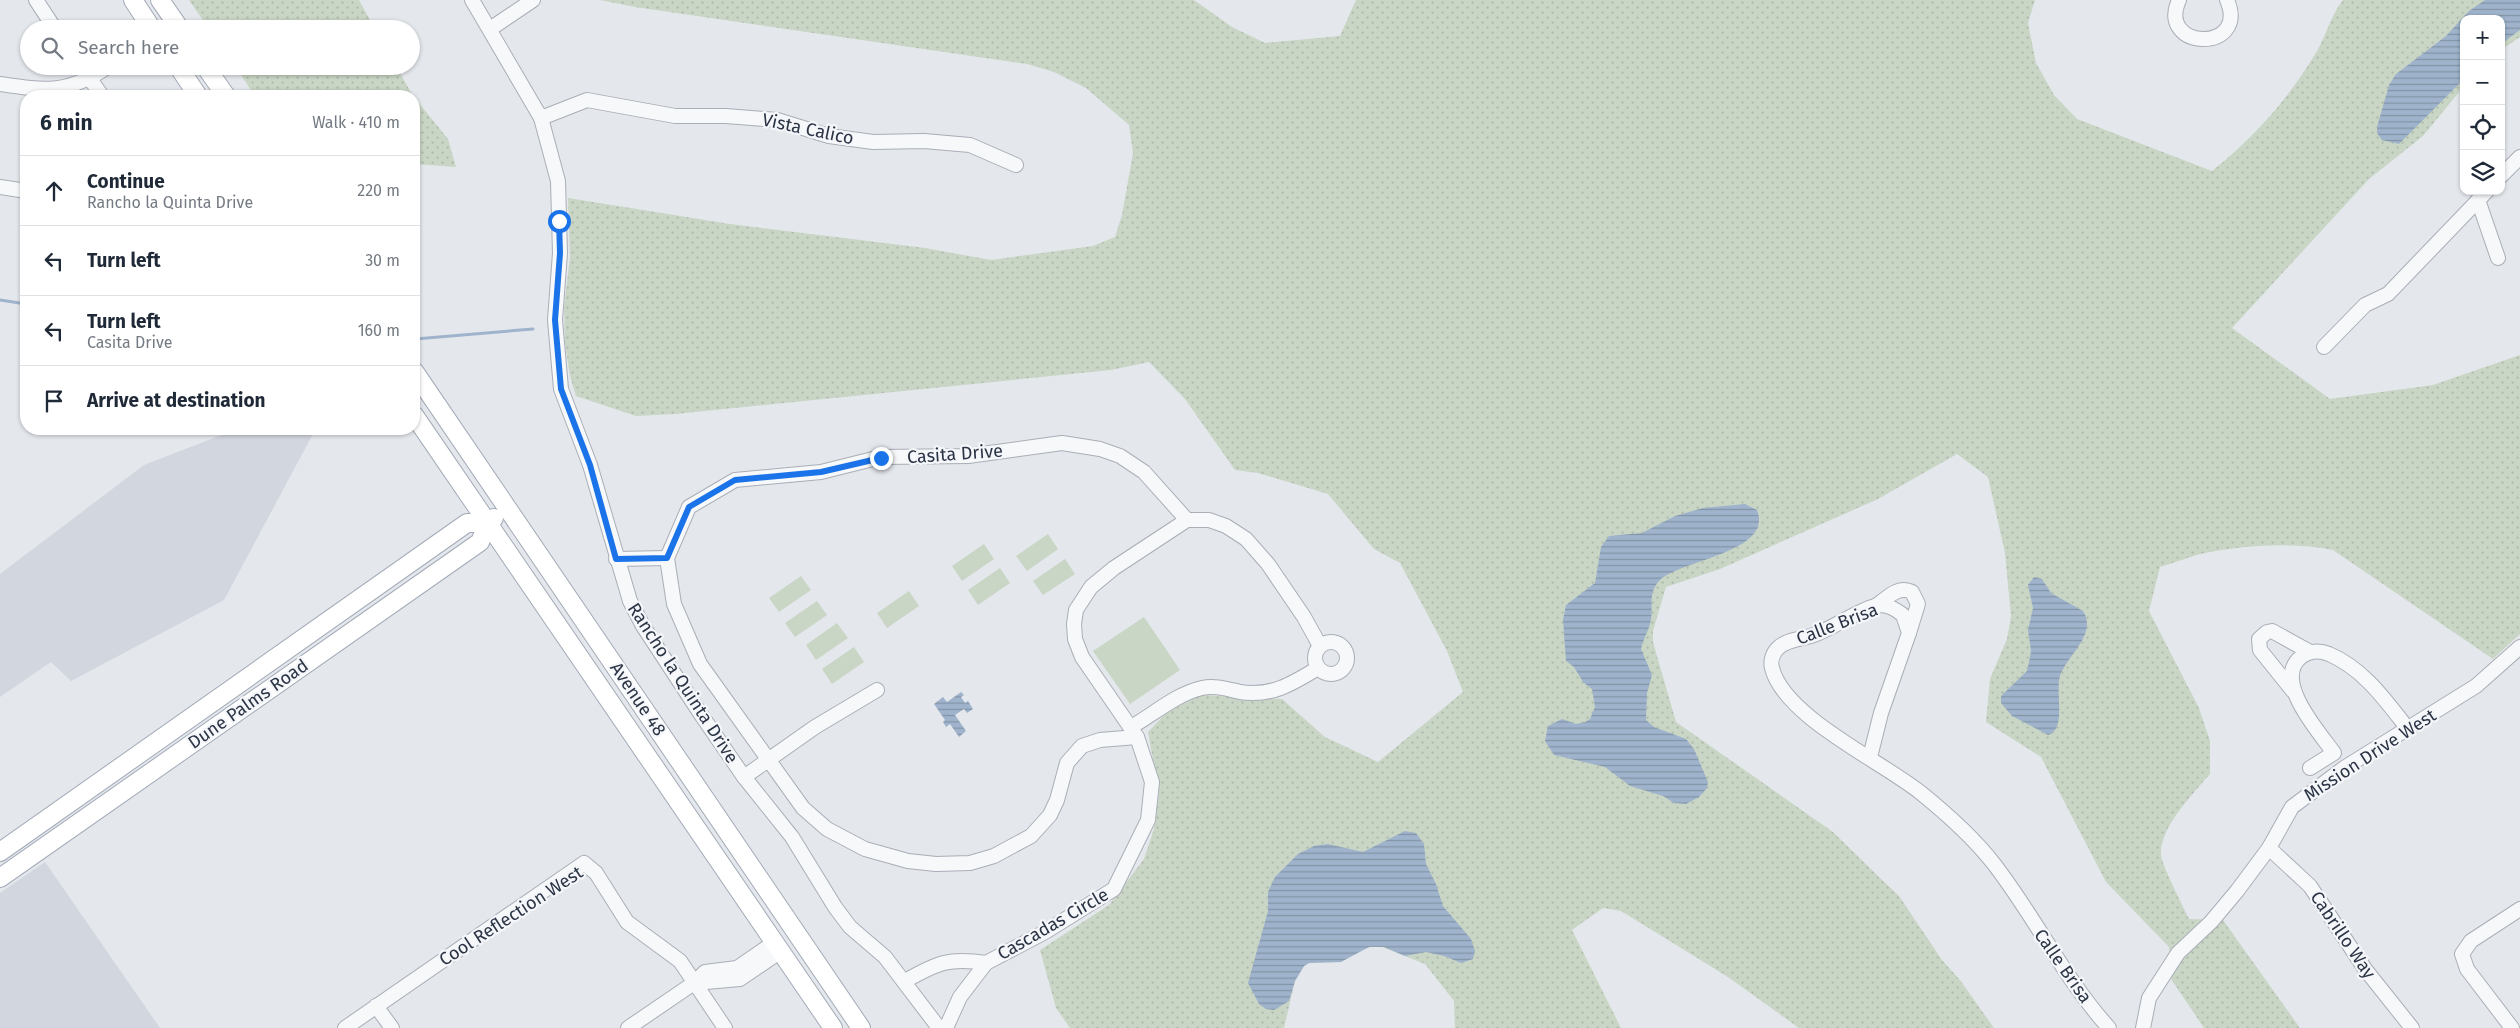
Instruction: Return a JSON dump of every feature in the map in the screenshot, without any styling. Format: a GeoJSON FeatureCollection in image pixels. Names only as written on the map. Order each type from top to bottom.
{"type":"FeatureCollection","features":[{"type":"Feature","properties":{"kind":"main road"},"geometry":{"type":"LineString","coordinates":[[133,0],[146,20]]}},
{"type":"Feature","properties":{"kind":"main road"},"geometry":{"type":"LineString","coordinates":[[160,0],[170,20]]}},
{"type":"Feature","properties":{"kind":"main road"},"geometry":{"type":"LineString","coordinates":[[184,75],[194,90]]}},
{"type":"Feature","properties":{"kind":"main road"},"geometry":{"type":"LineString","coordinates":[[211,75],[222,90]]}},
{"type":"Feature","properties":{"kind":"main road","name":"Avenue 48"},"geometry":{"type":"LineString","coordinates":[[420,380],[861,1028]]}},
{"type":"Feature","properties":{"kind":"main road","name":"Avenue 48"},"geometry":{"type":"LineString","coordinates":[[420,424],[779,946],[833,1028]]}},
{"type":"Feature","properties":{"kind":"main road","name":"Dune Palms Road"},"geometry":{"type":"LineString","coordinates":[[0,878],[480,542],[488,523],[506,509]]}},
{"type":"Feature","properties":{"kind":"main road","name":"Dune Palms Road"},"geometry":{"type":"LineString","coordinates":[[0,852],[467,522],[488,523]]}},
{"type":"Feature","properties":{"kind":"main road"},"geometry":{"type":"LineString","coordinates":[[291,673],[330,633],[332,624],[330,619]]}},
{"type":"Feature","properties":{"kind":"main road"},"geometry":{"type":"LineString","coordinates":[[206,734],[202,726],[205,720],[241,681]]}},
{"type":"Feature","properties":{"kind":"main road"},"geometry":{"type":"LineString","coordinates":[[43,848],[76,811],[75,798]]}},
{"type":"Feature","properties":{"kind":"main road"},"geometry":{"type":"LineString","coordinates":[[770,894],[779,920],[779,946],[787,946],[800,956],[851,1028]]}},
{"type":"Feature","properties":{"kind":"street"},"geometry":{"type":"LineString","coordinates":[[36,0],[50,20]]}},
{"type":"Feature","properties":{"kind":"street","name":"Rancho la Quinta Drive"},"geometry":{"type":"LineString","coordinates":[[472,0],[541,118],[558,181],[560,253],[555,320],[561,389],[590,465],[616,559],[630,601],[643,626],[744,777],[792,837],[835,907],[850,927],[885,957],[939,1028]]}},
{"type":"Feature","properties":{"kind":"street"},"geometry":{"type":"LineString","coordinates":[[490,29],[533,0]]}},
{"type":"Feature","properties":{"kind":"street"},"geometry":{"type":"LineString","coordinates":[[2179,0],[2176,12],[2180,28],[2189,36],[2204,41],[2218,36],[2226,28],[2231,14],[2227,0]]}},
{"type":"Feature","properties":{"kind":"street"},"geometry":{"type":"LineString","coordinates":[[87,75],[98,90]]}},
{"type":"Feature","properties":{"kind":"street"},"geometry":{"type":"LineString","coordinates":[[0,84],[40,90],[68,87],[96,75]]}},
{"type":"Feature","properties":{"kind":"street","name":"Vista Calico"},"geometry":{"type":"LineString","coordinates":[[541,118],[587,100],[675,116],[726,116],[777,120],[829,136],[873,142],[924,141],[970,145],[1016,165]]}},
{"type":"Feature","properties":{"kind":"street"},"geometry":{"type":"LineString","coordinates":[[2505,172],[2520,156]]}},
{"type":"Feature","properties":{"kind":"street"},"geometry":{"type":"LineString","coordinates":[[0,187],[20,190]]}},
{"type":"Feature","properties":{"kind":"street"},"geometry":{"type":"LineString","coordinates":[[2483,196],[2498,258]]}},
{"type":"Feature","properties":{"kind":"street"},"geometry":{"type":"LineString","coordinates":[[2324,347],[2365,305],[2388,294],[2483,196]]}},
{"type":"Feature","properties":{"kind":"street","name":"Casita Drive"},"geometry":{"type":"LineString","coordinates":[[667,558],[689,507],[735,480],[821,472],[881,458],[968,456],[1062,443],[1100,449],[1120,456],[1144,472],[1187,520]]}},
{"type":"Feature","properties":{"kind":"street"},"geometry":{"type":"LineString","coordinates":[[1187,520],[1209,520],[1226,526],[1246,539],[1268,564],[1304,617],[1320,646]]}},
{"type":"Feature","properties":{"kind":"street","name":"Cascadas Circle"},"geometry":{"type":"LineString","coordinates":[[946,1028],[960,997],[986,963],[1045,932],[1114,889],[1148,820],[1152,782],[1134,732],[1082,657],[1074,632],[1076,610],[1090,587],[1114,568],[1187,520]]}},
{"type":"Feature","properties":{"kind":"street"},"geometry":{"type":"LineString","coordinates":[[616,559],[667,558],[674,604],[700,664],[803,808],[827,829],[850,842],[908,861],[953,864],[970,862],[994,856],[1031,836],[1050,815],[1057,800],[1067,763],[1082,746],[1134,732],[1178,697],[1200,688],[1211,687],[1241,692],[1267,693],[1286,688],[1318,668]]}},
{"type":"Feature","properties":{"kind":"street"},"geometry":{"type":"LineString","coordinates":[[1870,757],[1881,712],[1918,604],[1912,592],[1902,589],[1896,591],[1876,606]]}},
{"type":"Feature","properties":{"kind":"street","name":"Calle Brisa"},"geometry":{"type":"LineString","coordinates":[[1909,633],[1903,615],[1886,606],[1876,606],[1838,625],[1784,644],[1774,654],[1771,661],[1777,679],[1791,699],[1837,737],[1919,791],[1959,825],[1994,864],[2072,984],[2109,1028]]}},
{"type":"Feature","properties":{"kind":"street"},"geometry":{"type":"LineString","coordinates":[[2296,696],[2260,650],[2259,639],[2267,632],[2272,630],[2310,652],[2327,653],[2358,672],[2379,692],[2408,729]]}},
{"type":"Feature","properties":{"kind":"street"},"geometry":{"type":"LineString","coordinates":[[1327,642],[1339,644],[1345,649],[1347,657],[1343,668],[1336,673],[1324,673],[1318,668],[1314,657],[1320,646],[1327,642]]}},
{"type":"Feature","properties":{"kind":"street","name":"Mission Drive West"},"geometry":{"type":"LineString","coordinates":[[2142,1028],[2150,998],[2178,953],[2211,922],[2269,848],[2292,807],[2344,768],[2476,686],[2520,647]]}},
{"type":"Feature","properties":{"kind":"street"},"geometry":{"type":"LineString","coordinates":[[2310,652],[2298,659],[2291,671],[2291,680],[2302,709],[2334,753],[2310,768]]}},
{"type":"Feature","properties":{"kind":"street"},"geometry":{"type":"LineString","coordinates":[[744,777],[815,727],[877,690]]}},
{"type":"Feature","properties":{"kind":"street","name":"Cabrillo Way"},"geometry":{"type":"LineString","coordinates":[[2269,848],[2310,886],[2365,969],[2412,1028]]}},
{"type":"Feature","properties":{"kind":"street","name":"Cool Reflection West"},"geometry":{"type":"LineString","coordinates":[[345,1028],[584,863],[596,873],[627,922],[680,961],[725,1028]]}},
{"type":"Feature","properties":{"kind":"street"},"geometry":{"type":"LineString","coordinates":[[2512,1028],[2467,969],[2462,954],[2471,940],[2520,908]]}},
{"type":"Feature","properties":{"kind":"street"},"geometry":{"type":"LineString","coordinates":[[628,1028],[694,983],[740,979],[779,946]]}},
{"type":"Feature","properties":{"kind":"street"},"geometry":{"type":"LineString","coordinates":[[905,981],[928,968],[960,959],[986,963]]}},
{"type":"Feature","properties":{"kind":"street"},"geometry":{"type":"LineString","coordinates":[[376,1006],[392,1028]]}},
{"type":"Feature","properties":{"kind":"shaded area"},"geometry":{"type":"Polygon","coordinates":[[[222,435],[312,435],[224,600],[71,681],[51,662],[0,697],[0,574],[144,465],[222,435]]]}},
{"type":"Feature","properties":{"kind":"shaded area"},"geometry":{"type":"Polygon","coordinates":[[[45,862],[160,1028],[0,1028],[0,893],[45,862]]]}},
{"type":"Feature","properties":{"kind":"green space"},"geometry":{"type":"Polygon","coordinates":[[[189,0],[359,0],[370,20],[203,20],[189,0]]]}},
{"type":"Feature","properties":{"kind":"green space"},"geometry":{"type":"Polygon","coordinates":[[[600,0],[1194,0],[1232,27],[1265,43],[1340,36],[1356,0],[2035,0],[2028,23],[2036,63],[2054,95],[2077,119],[2212,171],[2257,131],[2295,85],[2317,51],[2343,0],[2520,0],[2520,37],[2505,47],[2505,15],[2460,15],[2460,91],[2423,136],[2369,179],[2232,328],[2330,399],[2433,385],[2520,355],[2520,634],[2493,659],[2333,550],[2285,545],[2253,546],[2205,553],[2160,567],[2149,611],[2199,708],[2210,741],[2210,774],[2186,801],[2171,823],[2162,845],[2162,860],[2189,919],[2223,920],[2300,1028],[2204,1028],[2171,979],[2169,947],[2106,882],[2041,757],[1986,722],[1990,679],[2007,639],[2011,616],[2005,553],[1988,477],[1957,454],[1878,499],[1720,569],[1666,587],[1653,631],[1653,642],[1676,722],[1833,832],[1899,896],[1942,960],[1960,980],[1994,1028],[1799,1028],[1728,977],[1621,911],[1603,908],[1572,930],[1621,1028],[1455,1028],[1454,1001],[1425,964],[1377,945],[1358,951],[1341,962],[1309,963],[1304,966],[1295,981],[1284,1028],[1070,1028],[1056,1008],[1040,950],[1109,905],[1144,859],[1154,829],[1159,793],[1148,732],[1166,713],[1200,695],[1282,699],[1325,737],[1378,762],[1463,692],[1447,651],[1400,563],[1374,549],[1328,494],[1258,473],[1235,470],[1185,399],[1149,362],[1111,370],[675,414],[636,416],[576,396],[570,376],[565,343],[564,308],[570,257],[568,198],[730,224],[925,248],[991,260],[1093,246],[1115,237],[1122,215],[1133,153],[1129,125],[1086,88],[1054,72],[1027,64],[635,7],[600,0]]]}},
{"type":"Feature","properties":{"kind":"green space"},"geometry":{"type":"Polygon","coordinates":[[[241,75],[401,75],[410,90],[251,90],[241,75]]]}},
{"type":"Feature","properties":{"kind":"green space"},"geometry":{"type":"Polygon","coordinates":[[[420,104],[448,139],[456,167],[420,164],[420,104]]]}},
{"type":"Feature","properties":{"kind":"green space"},"geometry":{"type":"Polygon","coordinates":[[[1048,534],[1058,549],[1027,571],[1016,556],[1048,534]]]}},
{"type":"Feature","properties":{"kind":"green space"},"geometry":{"type":"Polygon","coordinates":[[[984,544],[994,559],[962,581],[952,566],[984,544]]]}},
{"type":"Feature","properties":{"kind":"green space"},"geometry":{"type":"Polygon","coordinates":[[[1065,559],[1075,574],[1043,595],[1033,581],[1065,559]]]}},
{"type":"Feature","properties":{"kind":"green space"},"geometry":{"type":"Polygon","coordinates":[[[1000,568],[1010,583],[978,605],[968,590],[1000,568]]]}},
{"type":"Feature","properties":{"kind":"green space"},"geometry":{"type":"Polygon","coordinates":[[[801,576],[811,590],[779,612],[769,598],[801,576]]]}},
{"type":"Feature","properties":{"kind":"green space"},"geometry":{"type":"Polygon","coordinates":[[[909,591],[919,606],[887,628],[877,613],[909,591]]]}},
{"type":"Feature","properties":{"kind":"green space"},"geometry":{"type":"Polygon","coordinates":[[[817,601],[827,615],[795,637],[785,623],[817,601]]]}},
{"type":"Feature","properties":{"kind":"green space"},"geometry":{"type":"Polygon","coordinates":[[[1144,617],[1180,670],[1130,704],[1093,651],[1144,617]]]}},
{"type":"Feature","properties":{"kind":"green space"},"geometry":{"type":"Polygon","coordinates":[[[837,623],[848,638],[816,660],[806,645],[837,623]]]}},
{"type":"Feature","properties":{"kind":"green space"},"geometry":{"type":"Polygon","coordinates":[[[854,647],[864,662],[832,684],[822,669],[854,647]]]}},
{"type":"Feature","properties":{"kind":"water"},"geometry":{"type":"Polygon","coordinates":[[[2485,0],[2520,0],[2520,30],[2505,41],[2505,15],[2465,15],[2485,0]]]}},
{"type":"Feature","properties":{"kind":"water"},"geometry":{"type":"Polygon","coordinates":[[[2460,21],[2460,83],[2399,144],[2382,140],[2377,133],[2377,127],[2389,85],[2396,74],[2446,36],[2460,21]]]}},
{"type":"Feature","properties":{"kind":"water"},"geometry":{"type":"Polygon","coordinates":[[[1745,504],[1757,510],[1759,524],[1752,536],[1723,553],[1671,573],[1656,585],[1652,594],[1651,620],[1641,649],[1652,675],[1647,693],[1646,720],[1654,727],[1686,739],[1694,749],[1708,782],[1707,788],[1699,797],[1686,804],[1674,803],[1663,796],[1630,786],[1605,767],[1554,755],[1545,741],[1548,726],[1562,719],[1576,724],[1585,722],[1590,719],[1595,707],[1592,689],[1583,682],[1574,667],[1566,661],[1563,620],[1566,605],[1595,583],[1601,547],[1609,536],[1642,533],[1675,516],[1703,508],[1745,504]]]}},
{"type":"Feature","properties":{"kind":"water"},"geometry":{"type":"Polygon","coordinates":[[[2034,577],[2042,579],[2051,593],[2083,611],[2087,620],[2084,636],[2060,676],[2059,718],[2054,731],[2048,735],[2012,716],[2001,703],[2001,696],[2027,671],[2031,651],[2028,630],[2033,608],[2028,585],[2034,577]]]}},
{"type":"Feature","properties":{"kind":"water"},"geometry":{"type":"Polygon","coordinates":[[[961,692],[964,695],[961,697],[965,703],[968,701],[973,709],[967,713],[964,709],[955,715],[966,731],[959,737],[950,724],[946,727],[943,722],[945,720],[934,704],[943,697],[947,702],[961,692]]]}},
{"type":"Feature","properties":{"kind":"water"},"geometry":{"type":"Polygon","coordinates":[[[1405,831],[1416,833],[1424,844],[1426,864],[1436,884],[1443,906],[1471,939],[1475,951],[1473,959],[1461,963],[1444,956],[1426,952],[1405,956],[1384,947],[1369,947],[1341,962],[1309,963],[1304,966],[1295,981],[1289,1001],[1274,1010],[1266,1009],[1259,1004],[1248,983],[1268,911],[1268,892],[1275,877],[1298,854],[1314,846],[1328,844],[1363,852],[1405,831]]]}},
{"type":"Feature","properties":{"kind":"waterway"},"geometry":{"type":"LineString","coordinates":[[0,300],[20,303]]}},
{"type":"Feature","properties":{"kind":"waterway"},"geometry":{"type":"LineString","coordinates":[[420,339],[533,329]]}},
{"type":"Feature","properties":{"kind":"route"},"geometry":{"type":"LineString","coordinates":[[559,221],[560,253],[555,320],[561,389],[590,465],[616,559],[667,558],[689,507],[735,480],[789,477],[821,472],[881,458]]}}]}
